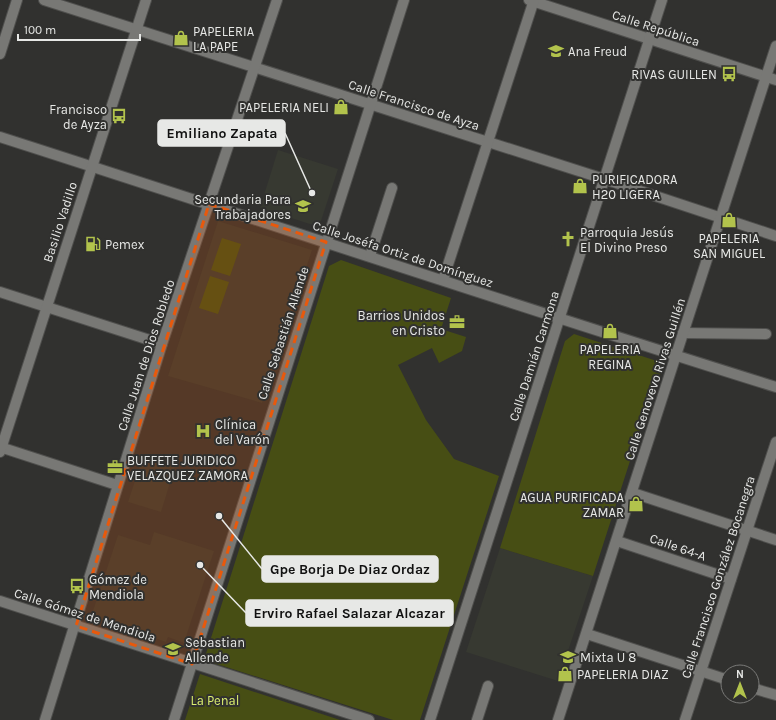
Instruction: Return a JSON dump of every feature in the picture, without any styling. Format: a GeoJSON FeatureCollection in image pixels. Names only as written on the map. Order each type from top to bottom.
{"type":"FeatureCollection","features":[{"type":"Feature","properties":{"kind":"street"},"geometry":{"type":"LineString","coordinates":[[0,54],[17,0]]}},
{"type":"Feature","properties":{"kind":"street","name":"Calle Francisco de Ayza"},"geometry":{"type":"LineString","coordinates":[[44,0],[604,179],[776,236]]}},
{"type":"Feature","properties":{"kind":"street","name":"Basilio Vadillo"},"geometry":{"type":"LineString","coordinates":[[0,449],[146,0]]}},
{"type":"Feature","properties":{"kind":"street","name":"Calle Juan de Dios Robledo"},"geometry":{"type":"LineString","coordinates":[[45,720],[76,626],[162,344],[253,68],[277,0]]}},
{"type":"Feature","properties":{"kind":"street","name":"Calle Sebastián Allende"},"geometry":{"type":"LineString","coordinates":[[174,720],[404,0]]}},
{"type":"Feature","properties":{"kind":"street"},"geometry":{"type":"LineString","coordinates":[[444,280],[532,0]]}},
{"type":"Feature","properties":{"kind":"street","name":"Calle República"},"geometry":{"type":"LineString","coordinates":[[532,0],[776,80]]}},
{"type":"Feature","properties":{"kind":"street","name":"Calle Damián Carmona"},"geometry":{"type":"LineString","coordinates":[[430,720],[662,0]]}},
{"type":"Feature","properties":{"kind":"street","name":"Calle Genovevo Rivas Guillén"},"geometry":{"type":"LineString","coordinates":[[558,720],[633,493],[776,46]]}},
{"type":"Feature","properties":{"kind":"street","name":"Calle Joséfa Ortiz de Domínguez"},"geometry":{"type":"LineString","coordinates":[[0,137],[444,280],[560,319],[776,387]]}},
{"type":"Feature","properties":{"kind":"street"},"geometry":{"type":"LineString","coordinates":[[370,256],[392,188]]}},
{"type":"Feature","properties":{"kind":"street"},"geometry":{"type":"LineString","coordinates":[[0,292],[162,344]]}},
{"type":"Feature","properties":{"kind":"street"},"geometry":{"type":"LineString","coordinates":[[684,333],[766,334]]}},
{"type":"Feature","properties":{"kind":"street","name":"Calle Francisco González Bocanegra"},"geometry":{"type":"LineString","coordinates":[[685,720],[776,442]]}},
{"type":"Feature","properties":{"kind":"street"},"geometry":{"type":"LineString","coordinates":[[0,449],[118,485]]}},
{"type":"Feature","properties":{"kind":"street"},"geometry":{"type":"LineString","coordinates":[[633,493],[776,540]]}},
{"type":"Feature","properties":{"kind":"street","name":"Calle 64-A"},"geometry":{"type":"LineString","coordinates":[[617,541],[731,579]]}},
{"type":"Feature","properties":{"kind":"street","name":"Calle Gómez de Mendiola"},"geometry":{"type":"LineString","coordinates":[[0,601],[369,720]]}},
{"type":"Feature","properties":{"kind":"street"},"geometry":{"type":"LineString","coordinates":[[587,634],[720,677]]}},
{"type":"Feature","properties":{"kind":"street"},"geometry":{"type":"LineString","coordinates":[[478,720],[488,686]]}},
{"type":"Feature","properties":{"kind":"street"},"geometry":{"type":"LineString","coordinates":[[760,690],[776,695]]}},
{"type":"Feature","properties":{"kind":"highlighted area"},"geometry":{"type":"Polygon","coordinates":[[[209,204],[326,242],[192,664],[76,626],[209,204]]]}},
{"type":"Feature","properties":{"kind":"shaded area"},"geometry":{"type":"Polygon","coordinates":[[[278,150],[338,169],[319,227],[260,208],[278,150]]]}},
{"type":"Feature","properties":{"kind":"shaded area"},"geometry":{"type":"Polygon","coordinates":[[[218,221],[312,250],[262,403],[168,376],[218,221]]]}},
{"type":"Feature","properties":{"kind":"shaded area"},"geometry":{"type":"Polygon","coordinates":[[[143,456],[175,467],[161,512],[128,502],[143,456]]]}},
{"type":"Feature","properties":{"kind":"shaded area"},"geometry":{"type":"Polygon","coordinates":[[[154,532],[214,551],[184,643],[168,637],[166,642],[91,617],[118,535],[150,545],[154,532]]]}},
{"type":"Feature","properties":{"kind":"shaded area"},"geometry":{"type":"Polygon","coordinates":[[[500,548],[593,576],[558,681],[466,652],[500,548]]]}},
{"type":"Feature","properties":{"kind":"green space"},"geometry":{"type":"Polygon","coordinates":[[[222,238],[241,244],[230,276],[211,270],[222,238]]]}},
{"type":"Feature","properties":{"kind":"green space"},"geometry":{"type":"Polygon","coordinates":[[[341,260],[451,298],[441,329],[466,337],[462,351],[439,363],[432,348],[398,365],[426,420],[454,459],[499,476],[420,720],[393,720],[204,660],[329,266],[341,260]]]}},
{"type":"Feature","properties":{"kind":"green space"},"geometry":{"type":"Polygon","coordinates":[[[210,276],[229,282],[218,314],[199,308],[210,276]]]}},
{"type":"Feature","properties":{"kind":"green space"},"geometry":{"type":"Polygon","coordinates":[[[574,334],[657,361],[662,370],[648,405],[593,576],[500,548],[565,341],[574,334]]]}},
{"type":"Feature","properties":{"kind":"green space","name":"La Penal"},"geometry":{"type":"Polygon","coordinates":[[[200,674],[340,720],[185,720],[200,674]]]}},
{"type":"Feature","properties":{"kind":"place","name":"PAPELERIA LA PAPE"},"geometry":{"type":"Point","coordinates":[181,38]}},
{"type":"Feature","properties":{"kind":"place","name":"Ana Freud"},"geometry":{"type":"Point","coordinates":[556,51]}},
{"type":"Feature","properties":{"kind":"place","name":"RIVAS GUILLEN"},"geometry":{"type":"Point","coordinates":[729,74]}},
{"type":"Feature","properties":{"kind":"place","name":"PAPELERIA NELI"},"geometry":{"type":"Point","coordinates":[341,107]}},
{"type":"Feature","properties":{"kind":"place","name":"Francisco de Ayza"},"geometry":{"type":"Point","coordinates":[119,116]}},
{"type":"Feature","properties":{"kind":"place","name":"PURIFICADORA H20 LIGERA"},"geometry":{"type":"Point","coordinates":[580,186]}},
{"type":"Feature","properties":{"kind":"place","name":"Emiliano Zapata"},"geometry":{"type":"Point","coordinates":[312,193]}},
{"type":"Feature","properties":{"kind":"place","name":"Secundaria Para Trabajadores"},"geometry":{"type":"Point","coordinates":[303,206]}},
{"type":"Feature","properties":{"kind":"place","name":"PAPELERIA SAN MIGUEL"},"geometry":{"type":"Point","coordinates":[729,220]}},
{"type":"Feature","properties":{"kind":"place","name":"Parroquia Jesús El Divino Preso"},"geometry":{"type":"Point","coordinates":[568,239]}},
{"type":"Feature","properties":{"kind":"place","name":"Pemex"},"geometry":{"type":"Point","coordinates":[93,244]}},
{"type":"Feature","properties":{"kind":"place","name":"Barrios Unidos en Cristo"},"geometry":{"type":"Point","coordinates":[457,322]}},
{"type":"Feature","properties":{"kind":"place","name":"PAPELERIA REGINA"},"geometry":{"type":"Point","coordinates":[610,331]}},
{"type":"Feature","properties":{"kind":"place","name":"Clínica del Varón"},"geometry":{"type":"Point","coordinates":[203,431]}},
{"type":"Feature","properties":{"kind":"place","name":"BUFFETE JURIDICO VELAZQUEZ ZAMORA"},"geometry":{"type":"Point","coordinates":[115,467]}},
{"type":"Feature","properties":{"kind":"place","name":"AGUA PURIFICADA ZAMAR"},"geometry":{"type":"Point","coordinates":[636,504]}},
{"type":"Feature","properties":{"kind":"place","name":"Gpe Borja De Diaz Ordaz"},"geometry":{"type":"Point","coordinates":[219,516]}},
{"type":"Feature","properties":{"kind":"place","name":"Erviro Rafael Salazar Alcazar"},"geometry":{"type":"Point","coordinates":[200,565]}},
{"type":"Feature","properties":{"kind":"place","name":"Gómez de Mendiola"},"geometry":{"type":"Point","coordinates":[77,586]}},
{"type":"Feature","properties":{"kind":"place","name":"Sebastian Allende"},"geometry":{"type":"Point","coordinates":[173,649]}},
{"type":"Feature","properties":{"kind":"place","name":"Mixta U 8"},"geometry":{"type":"Point","coordinates":[568,657]}},
{"type":"Feature","properties":{"kind":"place","name":"PAPELERIA DIAZ"},"geometry":{"type":"Point","coordinates":[565,674]}}]}
